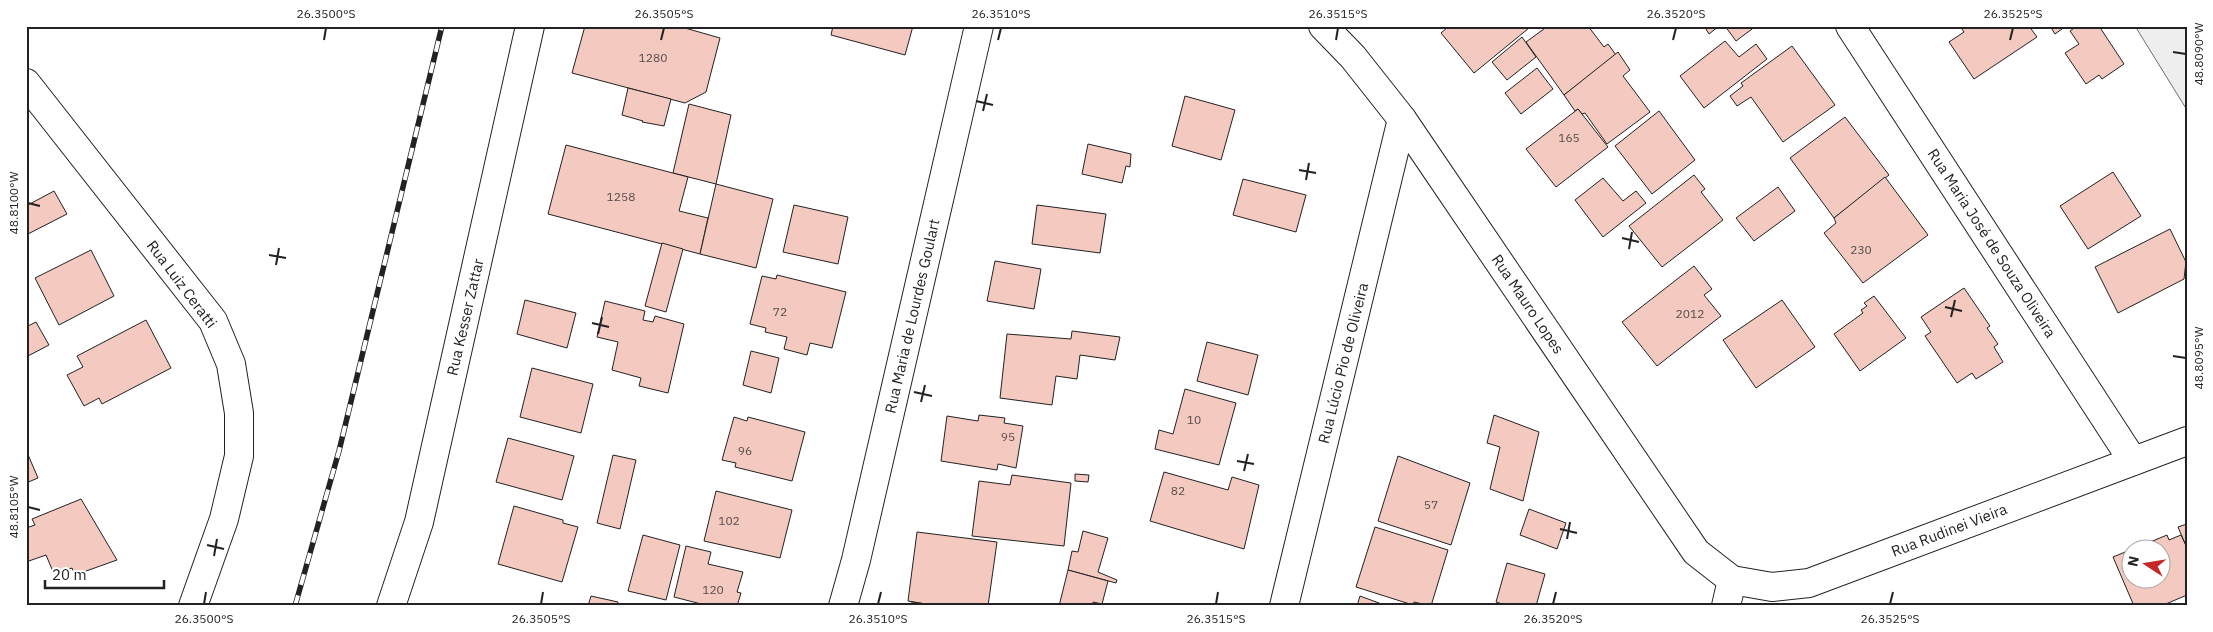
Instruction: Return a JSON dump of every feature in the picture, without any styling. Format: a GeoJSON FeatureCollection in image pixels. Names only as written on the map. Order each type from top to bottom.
{"type":"FeatureCollection","features":[{"type":"Feature","properties":{"kind":"street","name":"Rua Kesser Zattar"},"geometry":{"type":"LineString","coordinates":[[391,606],[419,522],[530,26]]}},
{"type":"Feature","properties":{"kind":"street","name":"Rua Maria de Lourdes Goulart"},"geometry":{"type":"LineString","coordinates":[[843,606],[856,560],[979,26]]}},
{"type":"Feature","properties":{"kind":"street","name":"Rua Mauro Lopes"},"geometry":{"type":"LineString","coordinates":[[1323,26],[1353,56],[1402,119],[1696,552],[1729,593]]}},
{"type":"Feature","properties":{"kind":"street","name":"Rua Maria José de Souza Oliveira"},"geometry":{"type":"LineString","coordinates":[[1850,26],[2133,461]]}},
{"type":"Feature","properties":{"kind":"street","name":"Rua Luiz Ceratti"},"geometry":{"type":"LineString","coordinates":[[26,83],[213,320],[231,364],[240,413],[239,456],[224,519],[193,606]]}},
{"type":"Feature","properties":{"kind":"street","name":"Rua Lúcio Pio de Oliveira"},"geometry":{"type":"LineString","coordinates":[[1284,606],[1402,119]]}},
{"type":"Feature","properties":{"kind":"street","name":"Rua Rudinei Vieira"},"geometry":{"type":"LineString","coordinates":[[1729,593],[1808,583],[2187,440]]}},
{"type":"Feature","properties":{"kind":"shaded area"},"geometry":{"type":"Polygon","coordinates":[[[2135,26],[2187,26],[2187,110],[2135,26]]]}},
{"type":"Feature","properties":{"kind":"building"},"geometry":{"type":"Polygon","coordinates":[[[585,26],[678,26],[720,38],[706,92],[685,103],[572,73],[585,26]]]}},
{"type":"Feature","properties":{"kind":"building"},"geometry":{"type":"Polygon","coordinates":[[[833,26],[913,26],[905,55],[831,35],[833,26]]]}},
{"type":"Feature","properties":{"kind":"building"},"geometry":{"type":"Polygon","coordinates":[[[1449,26],[1528,26],[1529,28],[1474,73],[1441,33],[1449,26]]]}},
{"type":"Feature","properties":{"kind":"building"},"geometry":{"type":"Polygon","coordinates":[[[1548,26],[1588,26],[1604,47],[1608,44],[1616,55],[1564,95],[1526,42],[1548,26]]]}},
{"type":"Feature","properties":{"kind":"building"},"geometry":{"type":"Polygon","coordinates":[[[1704,26],[1719,26],[1709,34],[1704,26]]]}},
{"type":"Feature","properties":{"kind":"building"},"geometry":{"type":"Polygon","coordinates":[[[1725,26],[1756,26],[1736,41],[1725,26]]]}},
{"type":"Feature","properties":{"kind":"building"},"geometry":{"type":"Polygon","coordinates":[[[1960,26],[2029,26],[2037,37],[1974,79],[1949,42],[1964,32],[1960,26]]]}},
{"type":"Feature","properties":{"kind":"building"},"geometry":{"type":"Polygon","coordinates":[[[2050,26],[2066,26],[2055,34],[2050,26]]]}},
{"type":"Feature","properties":{"kind":"building"},"geometry":{"type":"Polygon","coordinates":[[[2077,26],[2099,26],[2124,64],[2102,79],[2099,75],[2086,84],[2065,53],[2079,44],[2070,31],[2077,26]]]}},
{"type":"Feature","properties":{"kind":"building"},"geometry":{"type":"Polygon","coordinates":[[[1522,37],[1536,57],[1507,80],[1492,62],[1522,37]]]}},
{"type":"Feature","properties":{"kind":"building"},"geometry":{"type":"Polygon","coordinates":[[[1725,41],[1739,57],[1756,44],[1767,59],[1704,108],[1680,76],[1725,41]]]}},
{"type":"Feature","properties":{"kind":"building"},"geometry":{"type":"Polygon","coordinates":[[[1792,46],[1835,105],[1783,142],[1751,97],[1737,106],[1730,96],[1743,86],[1741,83],[1792,46]]]}},
{"type":"Feature","properties":{"kind":"building"},"geometry":{"type":"Polygon","coordinates":[[[1618,52],[1630,70],[1623,76],[1650,112],[1607,144],[1585,113],[1582,114],[1578,109],[1575,111],[1564,95],[1618,52]]]}},
{"type":"Feature","properties":{"kind":"building"},"geometry":{"type":"Polygon","coordinates":[[[1537,68],[1553,89],[1521,114],[1505,93],[1537,68]]]}},
{"type":"Feature","properties":{"kind":"building"},"geometry":{"type":"Polygon","coordinates":[[[628,88],[671,99],[664,126],[642,122],[622,115],[628,88]]]}},
{"type":"Feature","properties":{"kind":"building"},"geometry":{"type":"Polygon","coordinates":[[[1185,96],[1235,110],[1221,160],[1172,146],[1185,96]]]}},
{"type":"Feature","properties":{"kind":"building"},"geometry":{"type":"Polygon","coordinates":[[[689,104],[731,115],[716,184],[673,173],[689,104]]]}},
{"type":"Feature","properties":{"kind":"building"},"geometry":{"type":"Polygon","coordinates":[[[1578,109],[1608,147],[1556,187],[1526,149],[1578,109]]]}},
{"type":"Feature","properties":{"kind":"building"},"geometry":{"type":"Polygon","coordinates":[[[1659,111],[1695,160],[1652,194],[1615,146],[1659,111]]]}},
{"type":"Feature","properties":{"kind":"building"},"geometry":{"type":"Polygon","coordinates":[[[1845,117],[1889,175],[1834,218],[1790,158],[1845,117]]]}},
{"type":"Feature","properties":{"kind":"building"},"geometry":{"type":"Polygon","coordinates":[[[1088,144],[1131,154],[1130,167],[1126,166],[1122,183],[1082,174],[1088,144]]]}},
{"type":"Feature","properties":{"kind":"building"},"geometry":{"type":"Polygon","coordinates":[[[566,145],[688,177],[679,211],[708,218],[700,254],[548,214],[566,145]]]}},
{"type":"Feature","properties":{"kind":"building"},"geometry":{"type":"Polygon","coordinates":[[[2113,172],[2141,216],[2088,249],[2060,206],[2113,172]]]}},
{"type":"Feature","properties":{"kind":"building"},"geometry":{"type":"Polygon","coordinates":[[[1694,175],[1705,189],[1701,192],[1723,220],[1662,267],[1629,226],[1694,175]]]}},
{"type":"Feature","properties":{"kind":"building"},"geometry":{"type":"Polygon","coordinates":[[[1885,177],[1928,235],[1863,283],[1824,233],[1836,223],[1834,218],[1885,177]]]}},
{"type":"Feature","properties":{"kind":"building"},"geometry":{"type":"Polygon","coordinates":[[[1603,178],[1623,201],[1636,191],[1646,203],[1603,237],[1575,200],[1603,178]]]}},
{"type":"Feature","properties":{"kind":"building"},"geometry":{"type":"Polygon","coordinates":[[[1243,179],[1306,195],[1296,232],[1233,215],[1243,179]]]}},
{"type":"Feature","properties":{"kind":"building"},"geometry":{"type":"Polygon","coordinates":[[[716,184],[773,199],[756,268],[700,254],[716,184]]]}},
{"type":"Feature","properties":{"kind":"building"},"geometry":{"type":"Polygon","coordinates":[[[1778,187],[1795,211],[1754,241],[1736,218],[1778,187]]]}},
{"type":"Feature","properties":{"kind":"building"},"geometry":{"type":"Polygon","coordinates":[[[54,191],[67,214],[26,235],[26,206],[54,191]]]}},
{"type":"Feature","properties":{"kind":"building"},"geometry":{"type":"Polygon","coordinates":[[[794,205],[848,217],[838,264],[783,252],[794,205]]]}},
{"type":"Feature","properties":{"kind":"building"},"geometry":{"type":"Polygon","coordinates":[[[1037,205],[1106,214],[1100,253],[1032,244],[1037,205]]]}},
{"type":"Feature","properties":{"kind":"building"},"geometry":{"type":"Polygon","coordinates":[[[2170,229],[2186,262],[2184,279],[2118,313],[2095,267],[2170,229]]]}},
{"type":"Feature","properties":{"kind":"building"},"geometry":{"type":"Polygon","coordinates":[[[662,243],[683,249],[666,312],[645,306],[662,243]]]}},
{"type":"Feature","properties":{"kind":"building"},"geometry":{"type":"Polygon","coordinates":[[[91,250],[114,296],[59,325],[35,278],[91,250]]]}},
{"type":"Feature","properties":{"kind":"building"},"geometry":{"type":"Polygon","coordinates":[[[995,261],[1041,269],[1034,309],[987,301],[995,261]]]}},
{"type":"Feature","properties":{"kind":"building"},"geometry":{"type":"Polygon","coordinates":[[[1694,266],[1712,289],[1704,295],[1721,316],[1657,366],[1622,322],[1694,266]]]}},
{"type":"Feature","properties":{"kind":"building"},"geometry":{"type":"Polygon","coordinates":[[[777,275],[846,292],[832,348],[810,343],[807,355],[784,349],[787,337],[765,332],[766,328],[750,324],[762,276],[776,279],[777,275]]]}},
{"type":"Feature","properties":{"kind":"building"},"geometry":{"type":"Polygon","coordinates":[[[1964,288],[1990,326],[1987,328],[1998,344],[1994,347],[2003,362],[1976,379],[1972,373],[1957,383],[1925,336],[1931,332],[1921,317],[1964,288]]]}},
{"type":"Feature","properties":{"kind":"building"},"geometry":{"type":"Polygon","coordinates":[[[1874,296],[1906,338],[1860,371],[1834,334],[1863,313],[1861,310],[1867,306],[1864,303],[1874,296]]]}},
{"type":"Feature","properties":{"kind":"building"},"geometry":{"type":"Polygon","coordinates":[[[525,300],[576,313],[567,348],[517,334],[525,300]]]}},
{"type":"Feature","properties":{"kind":"building"},"geometry":{"type":"Polygon","coordinates":[[[1782,300],[1815,347],[1756,388],[1723,340],[1782,300]]]}},
{"type":"Feature","properties":{"kind":"building"},"geometry":{"type":"Polygon","coordinates":[[[605,301],[645,311],[643,320],[653,322],[655,316],[684,324],[668,393],[639,386],[641,378],[612,370],[618,342],[597,337],[605,301]]]}},
{"type":"Feature","properties":{"kind":"building"},"geometry":{"type":"Polygon","coordinates":[[[146,320],[171,368],[102,404],[99,398],[84,406],[67,375],[83,367],[77,356],[146,320]]]}},
{"type":"Feature","properties":{"kind":"building"},"geometry":{"type":"Polygon","coordinates":[[[36,322],[49,345],[26,357],[26,327],[36,322]]]}},
{"type":"Feature","properties":{"kind":"building"},"geometry":{"type":"Polygon","coordinates":[[[1072,331],[1120,337],[1115,360],[1080,355],[1077,379],[1056,376],[1052,405],[1000,398],[1007,334],[1071,339],[1072,331]]]}},
{"type":"Feature","properties":{"kind":"building"},"geometry":{"type":"Polygon","coordinates":[[[1207,342],[1258,355],[1248,395],[1197,381],[1207,342]]]}},
{"type":"Feature","properties":{"kind":"building"},"geometry":{"type":"Polygon","coordinates":[[[751,351],[779,358],[771,393],[743,385],[751,351]]]}},
{"type":"Feature","properties":{"kind":"building"},"geometry":{"type":"Polygon","coordinates":[[[532,368],[593,384],[581,433],[520,417],[532,368]]]}},
{"type":"Feature","properties":{"kind":"building"},"geometry":{"type":"Polygon","coordinates":[[[1185,389],[1236,403],[1219,465],[1155,449],[1159,430],[1173,434],[1185,389]]]}},
{"type":"Feature","properties":{"kind":"building"},"geometry":{"type":"Polygon","coordinates":[[[979,415],[1005,418],[1004,423],[1023,426],[1016,468],[998,464],[997,470],[941,461],[947,416],[978,421],[979,415]]]}},
{"type":"Feature","properties":{"kind":"building"},"geometry":{"type":"Polygon","coordinates":[[[1494,415],[1539,432],[1523,501],[1490,489],[1500,447],[1487,443],[1494,415]]]}},
{"type":"Feature","properties":{"kind":"building"},"geometry":{"type":"Polygon","coordinates":[[[734,417],[747,421],[748,417],[805,432],[792,481],[735,467],[736,463],[722,460],[734,417]]]}},
{"type":"Feature","properties":{"kind":"building"},"geometry":{"type":"Polygon","coordinates":[[[508,438],[574,456],[562,500],[496,482],[508,438]]]}},
{"type":"Feature","properties":{"kind":"building"},"geometry":{"type":"Polygon","coordinates":[[[26,450],[38,478],[26,483],[26,450]]]}},
{"type":"Feature","properties":{"kind":"building"},"geometry":{"type":"Polygon","coordinates":[[[613,455],[636,460],[620,529],[597,523],[613,455]]]}},
{"type":"Feature","properties":{"kind":"building"},"geometry":{"type":"Polygon","coordinates":[[[1398,456],[1470,483],[1451,545],[1378,521],[1398,456]]]}},
{"type":"Feature","properties":{"kind":"building"},"geometry":{"type":"Polygon","coordinates":[[[1164,472],[1228,490],[1232,477],[1259,485],[1244,549],[1150,521],[1164,472]]]}},
{"type":"Feature","properties":{"kind":"building"},"geometry":{"type":"Polygon","coordinates":[[[1075,474],[1089,475],[1088,482],[1075,481],[1075,474]]]}},
{"type":"Feature","properties":{"kind":"building"},"geometry":{"type":"Polygon","coordinates":[[[1012,475],[1071,483],[1064,546],[972,536],[979,481],[1010,485],[1012,475]]]}},
{"type":"Feature","properties":{"kind":"building"},"geometry":{"type":"Polygon","coordinates":[[[716,491],[792,510],[780,558],[704,541],[716,491]]]}},
{"type":"Feature","properties":{"kind":"building"},"geometry":{"type":"Polygon","coordinates":[[[81,499],[117,560],[75,575],[72,568],[54,574],[46,555],[26,562],[26,528],[35,525],[32,519],[81,499]]]}},
{"type":"Feature","properties":{"kind":"building"},"geometry":{"type":"Polygon","coordinates":[[[514,506],[563,520],[563,523],[578,527],[562,582],[498,564],[514,506]]]}},
{"type":"Feature","properties":{"kind":"building"},"geometry":{"type":"Polygon","coordinates":[[[1529,509],[1566,523],[1557,549],[1520,535],[1529,509]]]}},
{"type":"Feature","properties":{"kind":"building"},"geometry":{"type":"Polygon","coordinates":[[[2187,524],[2187,548],[2178,527],[2187,524]]]}},
{"type":"Feature","properties":{"kind":"building"},"geometry":{"type":"Polygon","coordinates":[[[1375,527],[1448,550],[1431,606],[1414,602],[1413,605],[1356,587],[1375,527]]]}},
{"type":"Feature","properties":{"kind":"building"},"geometry":{"type":"Polygon","coordinates":[[[1083,531],[1108,538],[1098,572],[1117,580],[1116,583],[1068,570],[1072,551],[1078,552],[1083,531]]]}},
{"type":"Feature","properties":{"kind":"building"},"geometry":{"type":"Polygon","coordinates":[[[917,532],[997,542],[988,606],[938,606],[908,601],[917,532]]]}},
{"type":"Feature","properties":{"kind":"building"},"geometry":{"type":"Polygon","coordinates":[[[643,535],[680,545],[666,600],[628,591],[643,535]]]}},
{"type":"Feature","properties":{"kind":"building"},"geometry":{"type":"Polygon","coordinates":[[[2167,535],[2169,540],[2155,540],[2167,535]]]}},
{"type":"Feature","properties":{"kind":"building"},"geometry":{"type":"Polygon","coordinates":[[[2181,535],[2187,548],[2187,595],[2161,606],[2134,606],[2127,590],[2170,590],[2169,540],[2181,535]]]}},
{"type":"Feature","properties":{"kind":"building"},"geometry":{"type":"Polygon","coordinates":[[[686,546],[711,552],[708,564],[743,572],[737,592],[741,593],[737,606],[709,606],[674,597],[686,546]]]}},
{"type":"Feature","properties":{"kind":"building"},"geometry":{"type":"Polygon","coordinates":[[[2120,554],[2120,573],[2113,557],[2120,554]]]}},
{"type":"Feature","properties":{"kind":"building"},"geometry":{"type":"Polygon","coordinates":[[[1507,563],[1545,574],[1536,606],[1509,606],[1496,602],[1507,563]]]}},
{"type":"Feature","properties":{"kind":"building"},"geometry":{"type":"Polygon","coordinates":[[[1068,570],[1108,581],[1102,604],[1093,602],[1092,606],[1059,606],[1068,570]]]}},
{"type":"Feature","properties":{"kind":"building"},"geometry":{"type":"Polygon","coordinates":[[[591,596],[618,602],[617,606],[588,606],[591,596]]]}},
{"type":"Feature","properties":{"kind":"building"},"geometry":{"type":"Polygon","coordinates":[[[1360,596],[1387,606],[1357,606],[1360,596]]]}},
{"type":"Feature","properties":{"kind":"building"},"geometry":{"type":"Polygon","coordinates":[[[912,602],[938,606],[911,606],[912,602]]]}},
{"type":"Feature","properties":{"kind":"railway"},"geometry":{"type":"LineString","coordinates":[[295,606],[339,451],[442,26]]}}]}
